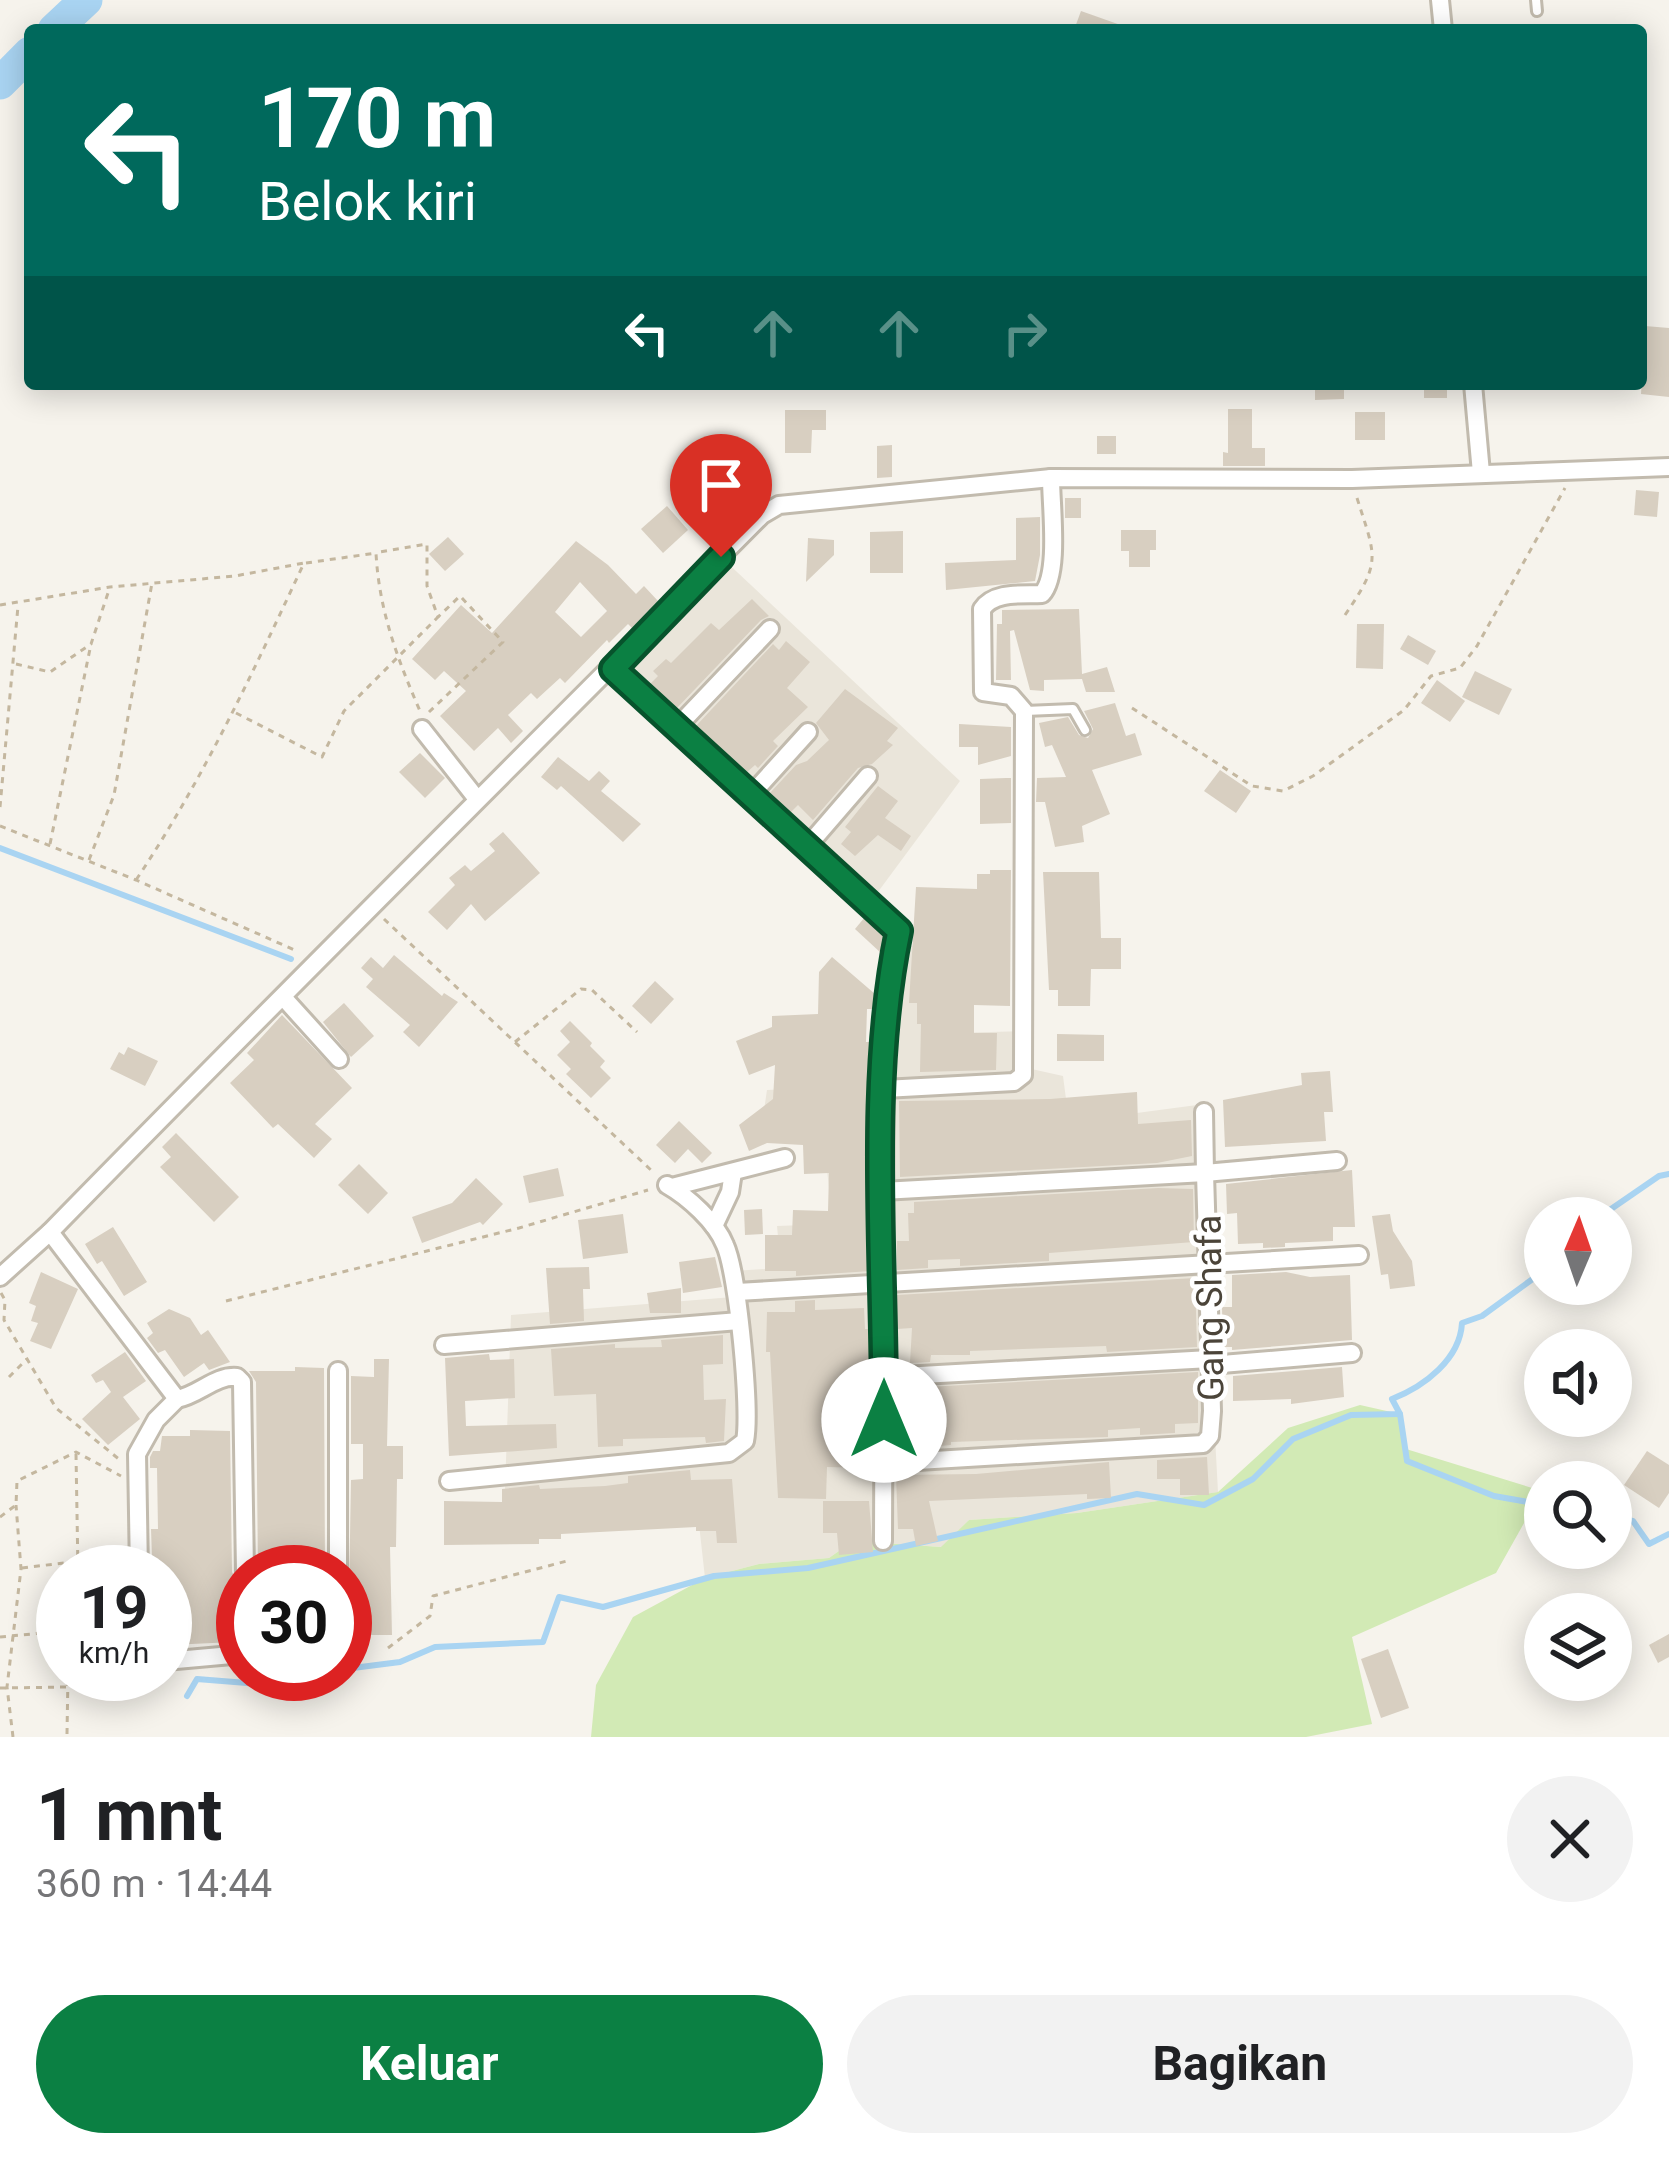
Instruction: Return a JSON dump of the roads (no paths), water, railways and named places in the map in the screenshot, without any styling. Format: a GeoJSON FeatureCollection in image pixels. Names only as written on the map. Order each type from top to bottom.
{"type":"FeatureCollection","features":[{"type":"Feature","properties":{"kind":"street"},"geometry":{"type":"LineString","coordinates":[[1473,390],[1480,472]]}},
{"type":"Feature","properties":{"kind":"street"},"geometry":{"type":"LineString","coordinates":[[0,1277],[762,515],[779,505],[1051,478],[1352,479],[1669,466]]}},
{"type":"Feature","properties":{"kind":"street"},"geometry":{"type":"LineString","coordinates":[[884,1089],[1014,1082],[1023,1075],[1024,711],[1012,697],[983,692],[982,609],[998,597],[1047,591],[1052,575],[1051,478]]}},
{"type":"Feature","properties":{"kind":"street"},"geometry":{"type":"LineString","coordinates":[[676,728],[770,629]]}},
{"type":"Feature","properties":{"kind":"street"},"geometry":{"type":"LineString","coordinates":[[613,669],[899,931],[885,1008],[884,1541]]}},
{"type":"Feature","properties":{"kind":"street"},"geometry":{"type":"LineString","coordinates":[[422,729],[477,799]]}},
{"type":"Feature","properties":{"kind":"street"},"geometry":{"type":"LineString","coordinates":[[750,796],[808,732]]}},
{"type":"Feature","properties":{"kind":"street"},"geometry":{"type":"LineString","coordinates":[[805,849],[868,776]]}},
{"type":"Feature","properties":{"kind":"street"},"geometry":{"type":"LineString","coordinates":[[283,997],[339,1059]]}},
{"type":"Feature","properties":{"kind":"street"},"geometry":{"type":"LineString","coordinates":[[1204,1112],[1205,1172],[1337,1161]]}},
{"type":"Feature","properties":{"kind":"street"},"geometry":{"type":"LineString","coordinates":[[449,1481],[729,1453],[740,1448],[747,1433],[737,1292],[726,1246],[714,1226],[669,1186],[785,1157]]}},
{"type":"Feature","properties":{"kind":"street"},"geometry":{"type":"LineString","coordinates":[[714,1226],[730,1192],[733,1172]]}},
{"type":"Feature","properties":{"kind":"street","name":"Gang Shafa"},"geometry":{"type":"LineString","coordinates":[[882,1191],[1205,1172],[1211,1426],[1206,1443],[884,1463]]}},
{"type":"Feature","properties":{"kind":"street"},"geometry":{"type":"LineString","coordinates":[[50,1232],[177,1399]]}},
{"type":"Feature","properties":{"kind":"street"},"geometry":{"type":"LineString","coordinates":[[737,1292],[1359,1255]]}},
{"type":"Feature","properties":{"kind":"street"},"geometry":{"type":"LineString","coordinates":[[443,1345],[739,1321]]}},
{"type":"Feature","properties":{"kind":"street"},"geometry":{"type":"LineString","coordinates":[[885,1377],[1352,1353]]}},
{"type":"Feature","properties":{"kind":"street"},"geometry":{"type":"LineString","coordinates":[[338,1371],[338,1545]]}},
{"type":"Feature","properties":{"kind":"street"},"geometry":{"type":"LineString","coordinates":[[138,1545],[137,1454],[177,1399],[225,1377],[242,1382],[245,1399],[244,1545]]}},
{"type":"Feature","properties":{"kind":"lane"},"geometry":{"type":"LineString","coordinates":[[1024,711],[1073,709],[1085,730]]}},
{"type":"Feature","properties":{"kind":"waterway"},"geometry":{"type":"LineString","coordinates":[[60,24],[86,0]]}},
{"type":"Feature","properties":{"kind":"waterway"},"geometry":{"type":"LineString","coordinates":[[0,83],[24,59]]}},
{"type":"Feature","properties":{"kind":"waterway"},"geometry":{"type":"LineString","coordinates":[[0,848],[291,959]]}},
{"type":"Feature","properties":{"kind":"waterway"},"geometry":{"type":"LineString","coordinates":[[1628,1197],[1669,1174]]}},
{"type":"Feature","properties":{"kind":"waterway"},"geometry":{"type":"LineString","coordinates":[[372,1666],[400,1662],[435,1647],[543,1642],[559,1597],[603,1607],[714,1576],[808,1568],[1137,1494],[1204,1505],[1253,1479],[1293,1439],[1351,1415],[1400,1414],[1392,1399],[1439,1370],[1455,1348],[1462,1323],[1482,1316],[1524,1285]]}},
{"type":"Feature","properties":{"kind":"waterway"},"geometry":{"type":"LineString","coordinates":[[1400,1414],[1407,1461],[1494,1496],[1524,1501]]}},
{"type":"Feature","properties":{"kind":"waterway"},"geometry":{"type":"LineString","coordinates":[[1632,1521],[1649,1544],[1669,1534]]}},
{"type":"Feature","properties":{"kind":"waterway"},"geometry":{"type":"LineString","coordinates":[[192,1688],[197,1679],[216,1681]]}}]}
